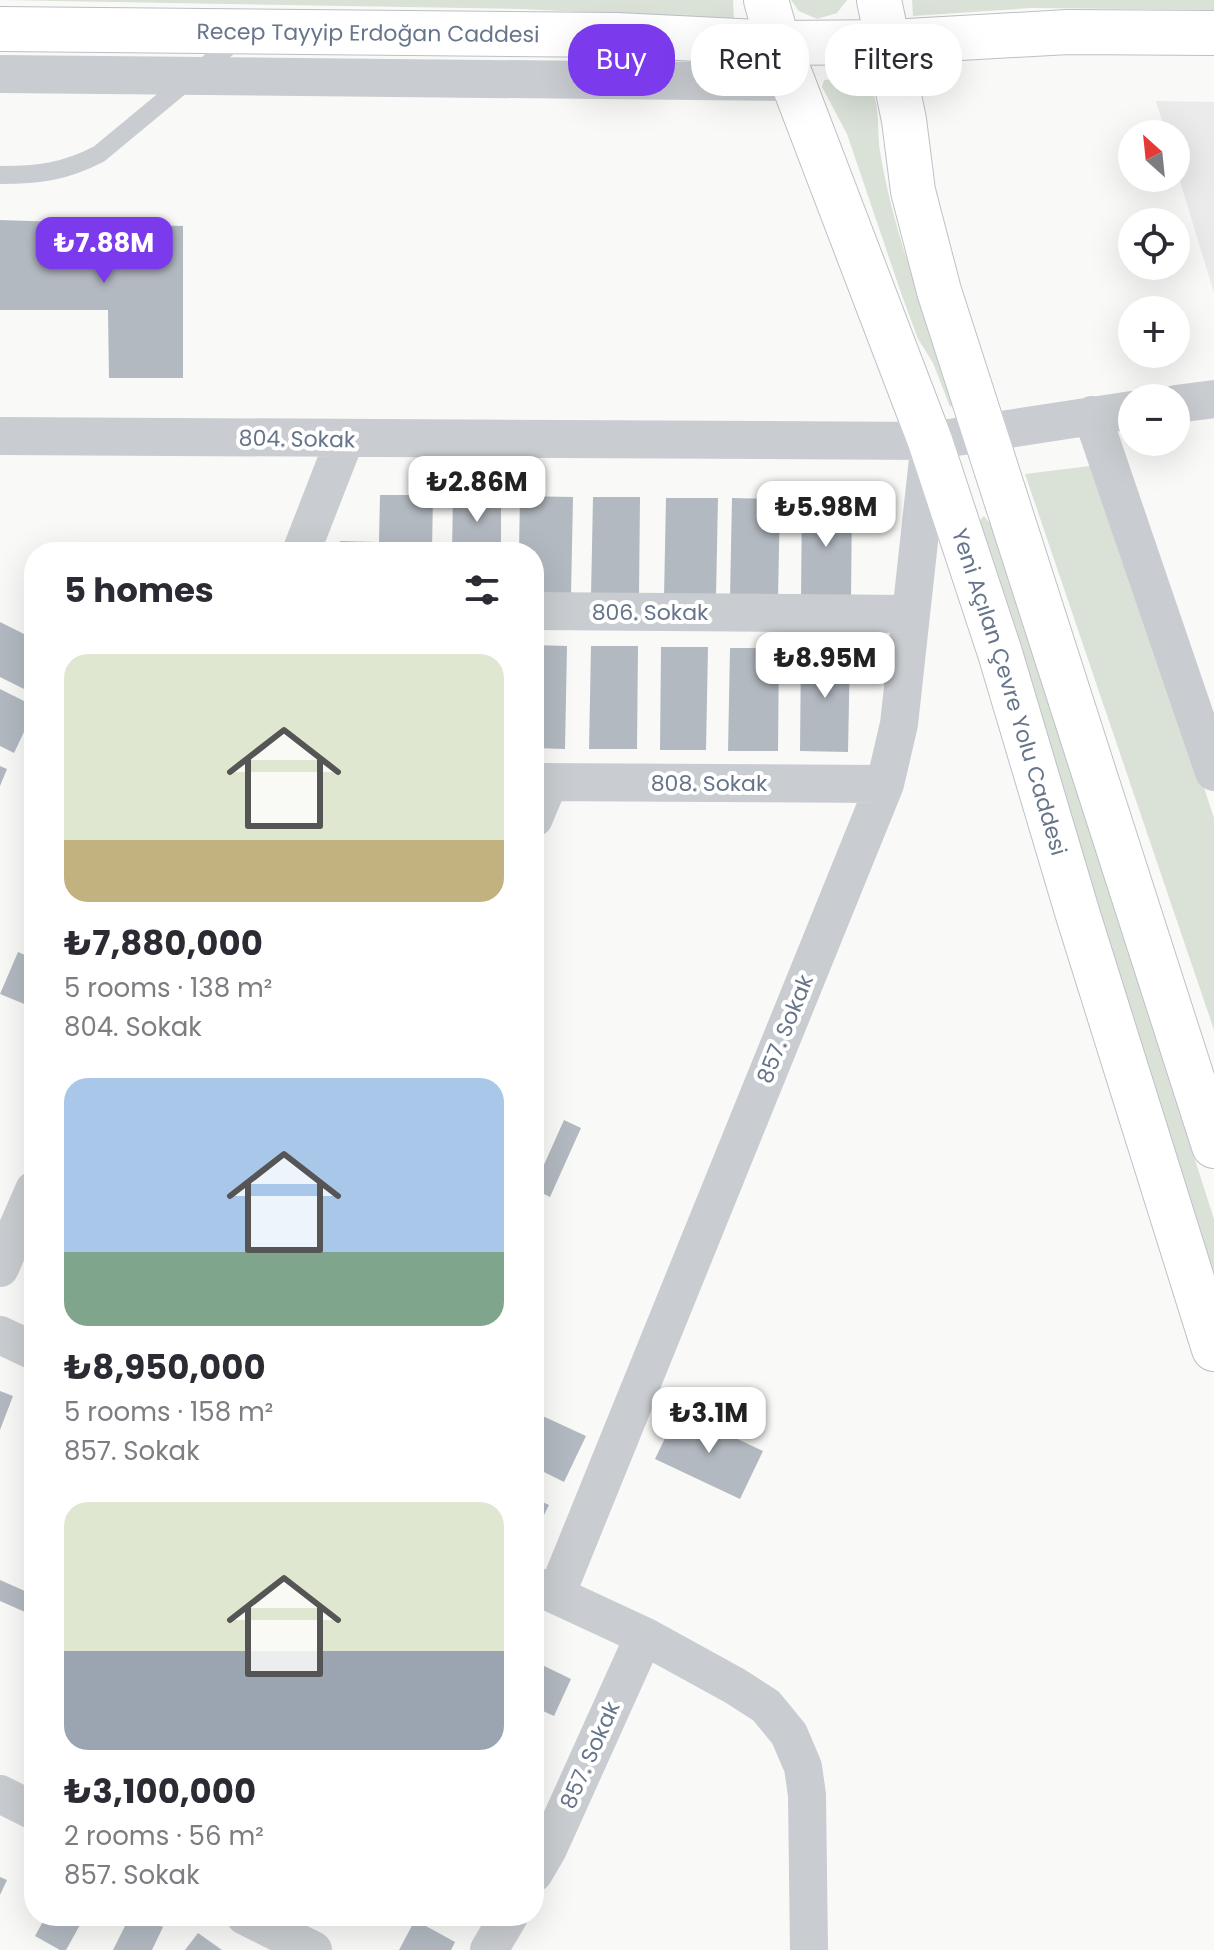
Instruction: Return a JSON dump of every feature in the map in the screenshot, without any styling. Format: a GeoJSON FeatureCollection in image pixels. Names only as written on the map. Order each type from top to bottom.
{"type":"FeatureCollection","features":[{"type":"Feature","properties":{"kind":"main road","name":"Yeni Açılan Çevre Yolu Caddesi"},"geometry":{"type":"LineString","coordinates":[[766,0],[774,24]]}},
{"type":"Feature","properties":{"kind":"main road"},"geometry":{"type":"LineString","coordinates":[[879,0],[885,24]]}},
{"type":"Feature","properties":{"kind":"main road","name":"Recep Tayyip Erdoğan Caddesi"},"geometry":{"type":"LineString","coordinates":[[0,29],[617,35],[691,47]]}},
{"type":"Feature","properties":{"kind":"main road","name":"Recep Tayyip Erdoğan Caddesi"},"geometry":{"type":"LineString","coordinates":[[962,38],[1068,32],[1214,33]]}},
{"type":"Feature","properties":{"kind":"main road","name":"Yeni Açılan Çevre Yolu Caddesi"},"geometry":{"type":"LineString","coordinates":[[799,96],[930,441],[1000,653],[1078,915],[1214,1349]]}},
{"type":"Feature","properties":{"kind":"main road"},"geometry":{"type":"LineString","coordinates":[[898,96],[913,191],[939,291],[1214,1146]]}},
{"type":"Feature","properties":{"kind":"street"},"geometry":{"type":"LineString","coordinates":[[0,74],[194,76],[691,64]]}},
{"type":"Feature","properties":{"kind":"street"},"geometry":{"type":"LineString","coordinates":[[1190,402],[1214,399]]}},
{"type":"Feature","properties":{"kind":"street","name":"804. Sokak"},"geometry":{"type":"LineString","coordinates":[[0,436],[930,441],[1118,412]]}},
{"type":"Feature","properties":{"kind":"street"},"geometry":{"type":"LineString","coordinates":[[1092,415],[1214,772]]}},
{"type":"Feature","properties":{"kind":"street"},"geometry":{"type":"LineString","coordinates":[[305,542],[345,439]]}},
{"type":"Feature","properties":{"kind":"street","name":"857. Sokak"},"geometry":{"type":"LineString","coordinates":[[545,1590],[885,784],[899,724],[930,441]]}},
{"type":"Feature","properties":{"kind":"street","name":"806. Sokak"},"geometry":{"type":"LineString","coordinates":[[544,611],[909,614]]}},
{"type":"Feature","properties":{"kind":"street","name":"808. Sokak"},"geometry":{"type":"LineString","coordinates":[[544,782],[885,784]]}},
{"type":"Feature","properties":{"kind":"street"},"geometry":{"type":"LineString","coordinates":[[0,1268],[24,1213]]}},
{"type":"Feature","properties":{"kind":"street"},"geometry":{"type":"LineString","coordinates":[[0,1335],[24,1346]]}},
{"type":"Feature","properties":{"kind":"street"},"geometry":{"type":"LineString","coordinates":[[545,1590],[644,1636],[735,1686],[766,1706],[789,1734],[803,1767],[807,1795],[809,1950]]}},
{"type":"Feature","properties":{"kind":"street","name":"857. Sokak"},"geometry":{"type":"LineString","coordinates":[[544,1856],[644,1636]]}},
{"type":"Feature","properties":{"kind":"street"},"geometry":{"type":"LineString","coordinates":[[0,1794],[24,1806]]}},
{"type":"Feature","properties":{"kind":"street"},"geometry":{"type":"LineString","coordinates":[[264,1926],[309,1949]]}},
{"type":"Feature","properties":{"kind":"street"},"geometry":{"type":"LineString","coordinates":[[489,1950],[503,1926]]}},
{"type":"Feature","properties":{"kind":"lane"},"geometry":{"type":"LineString","coordinates":[[0,175],[38,175],[73,168],[99,154],[247,31]]}},
{"type":"Feature","properties":{"kind":"shaded area"},"geometry":{"type":"Polygon","coordinates":[[[0,0],[733,0],[734,19],[519,9],[0,0]]]}},
{"type":"Feature","properties":{"kind":"shaded area"},"geometry":{"type":"Polygon","coordinates":[[[791,0],[847,0],[837,13],[817,19],[799,11],[791,0]]]}},
{"type":"Feature","properties":{"kind":"shaded area"},"geometry":{"type":"Polygon","coordinates":[[[912,0],[1214,0],[1214,10],[1032,8],[913,16],[912,0]]]}},
{"type":"Feature","properties":{"kind":"shaded area"},"geometry":{"type":"Polygon","coordinates":[[[827,96],[874,96],[880,151],[894,216],[913,279],[958,403],[950,407],[933,363],[918,339],[847,134],[827,96]]]}},
{"type":"Feature","properties":{"kind":"shaded area"},"geometry":{"type":"Polygon","coordinates":[[[1156,101],[1214,102],[1214,293],[1183,192],[1190,192],[1190,120],[1162,120],[1156,101]]]}},
{"type":"Feature","properties":{"kind":"shaded area"},"geometry":{"type":"Polygon","coordinates":[[[1098,465],[1214,818],[1214,1030],[1025,474],[1098,465]]]}},
{"type":"Feature","properties":{"kind":"shaded area"},"geometry":{"type":"Polygon","coordinates":[[[984,516],[992,526],[1214,1219],[1214,1274],[980,533],[984,516]]]}},
{"type":"Feature","properties":{"kind":"building"},"geometry":{"type":"Polygon","coordinates":[[[0,220],[183,226],[183,378],[109,378],[108,310],[0,310],[0,220]]]}},
{"type":"Feature","properties":{"kind":"building"},"geometry":{"type":"Polygon","coordinates":[[[380,495],[433,495],[432,542],[379,542],[380,495]]]}},
{"type":"Feature","properties":{"kind":"building"},"geometry":{"type":"Polygon","coordinates":[[[453,495],[501,496],[501,542],[452,542],[453,495]]]}},
{"type":"Feature","properties":{"kind":"building"},"geometry":{"type":"Polygon","coordinates":[[[520,496],[573,497],[571,596],[544,595],[544,542],[519,542],[520,496]]]}},
{"type":"Feature","properties":{"kind":"building"},"geometry":{"type":"Polygon","coordinates":[[[593,497],[640,497],[639,596],[591,596],[593,497]]]}},
{"type":"Feature","properties":{"kind":"building"},"geometry":{"type":"Polygon","coordinates":[[[666,498],[718,498],[716,597],[664,597],[666,498]]]}},
{"type":"Feature","properties":{"kind":"building"},"geometry":{"type":"Polygon","coordinates":[[[732,498],[780,499],[778,598],[730,597],[732,498]]]}},
{"type":"Feature","properties":{"kind":"building"},"geometry":{"type":"Polygon","coordinates":[[[802,499],[852,500],[851,599],[801,598],[802,499]]]}},
{"type":"Feature","properties":{"kind":"building"},"geometry":{"type":"Polygon","coordinates":[[[0,622],[24,634],[24,689],[0,677],[0,622]]]}},
{"type":"Feature","properties":{"kind":"building"},"geometry":{"type":"Polygon","coordinates":[[[544,645],[567,646],[565,749],[544,748],[544,645]]]}},
{"type":"Feature","properties":{"kind":"building"},"geometry":{"type":"Polygon","coordinates":[[[591,646],[638,646],[637,749],[589,749],[591,646]]]}},
{"type":"Feature","properties":{"kind":"building"},"geometry":{"type":"Polygon","coordinates":[[[661,647],[708,647],[706,750],[660,750],[661,647]]]}},
{"type":"Feature","properties":{"kind":"building"},"geometry":{"type":"Polygon","coordinates":[[[730,648],[779,648],[778,751],[728,751],[730,648]]]}},
{"type":"Feature","properties":{"kind":"building"},"geometry":{"type":"Polygon","coordinates":[[[801,649],[850,649],[848,752],[800,751],[801,649]]]}},
{"type":"Feature","properties":{"kind":"building"},"geometry":{"type":"Polygon","coordinates":[[[0,689],[24,701],[24,732],[14,753],[0,746],[0,689]]]}},
{"type":"Feature","properties":{"kind":"building"},"geometry":{"type":"Polygon","coordinates":[[[0,766],[7,769],[0,786],[0,766]]]}},
{"type":"Feature","properties":{"kind":"building"},"geometry":{"type":"Polygon","coordinates":[[[18,952],[24,955],[24,1004],[0,994],[18,952]]]}},
{"type":"Feature","properties":{"kind":"building"},"geometry":{"type":"Polygon","coordinates":[[[564,1120],[581,1128],[550,1197],[544,1194],[544,1165],[564,1120]]]}},
{"type":"Feature","properties":{"kind":"building"},"geometry":{"type":"Polygon","coordinates":[[[0,1391],[13,1396],[0,1430],[0,1391]]]}},
{"type":"Feature","properties":{"kind":"building"},"geometry":{"type":"Polygon","coordinates":[[[678,1411],[763,1451],[740,1499],[655,1459],[678,1411]]]}},
{"type":"Feature","properties":{"kind":"building"},"geometry":{"type":"Polygon","coordinates":[[[544,1417],[586,1436],[564,1482],[544,1472],[544,1417]]]}},
{"type":"Feature","properties":{"kind":"building"},"geometry":{"type":"Polygon","coordinates":[[[0,1580],[24,1591],[24,1612],[0,1601],[0,1580]]]}},
{"type":"Feature","properties":{"kind":"building"},"geometry":{"type":"Polygon","coordinates":[[[544,1666],[571,1679],[554,1716],[544,1712],[544,1666]]]}},
{"type":"Feature","properties":{"kind":"building"},"geometry":{"type":"Polygon","coordinates":[[[0,1877],[7,1880],[0,1895],[0,1877]]]}},
{"type":"Feature","properties":{"kind":"building"},"geometry":{"type":"Polygon","coordinates":[[[40,1926],[79,1926],[66,1950],[60,1950],[35,1936],[40,1926]]]}},
{"type":"Feature","properties":{"kind":"building"},"geometry":{"type":"Polygon","coordinates":[[[125,1926],[163,1927],[152,1950],[113,1950],[125,1926]]]}},
{"type":"Feature","properties":{"kind":"building"},"geometry":{"type":"Polygon","coordinates":[[[412,1926],[426,1926],[455,1942],[451,1950],[399,1950],[412,1926]]]}},
{"type":"Feature","properties":{"kind":"building"},"geometry":{"type":"Polygon","coordinates":[[[198,1933],[222,1950],[185,1950],[198,1933]]]}}]}
